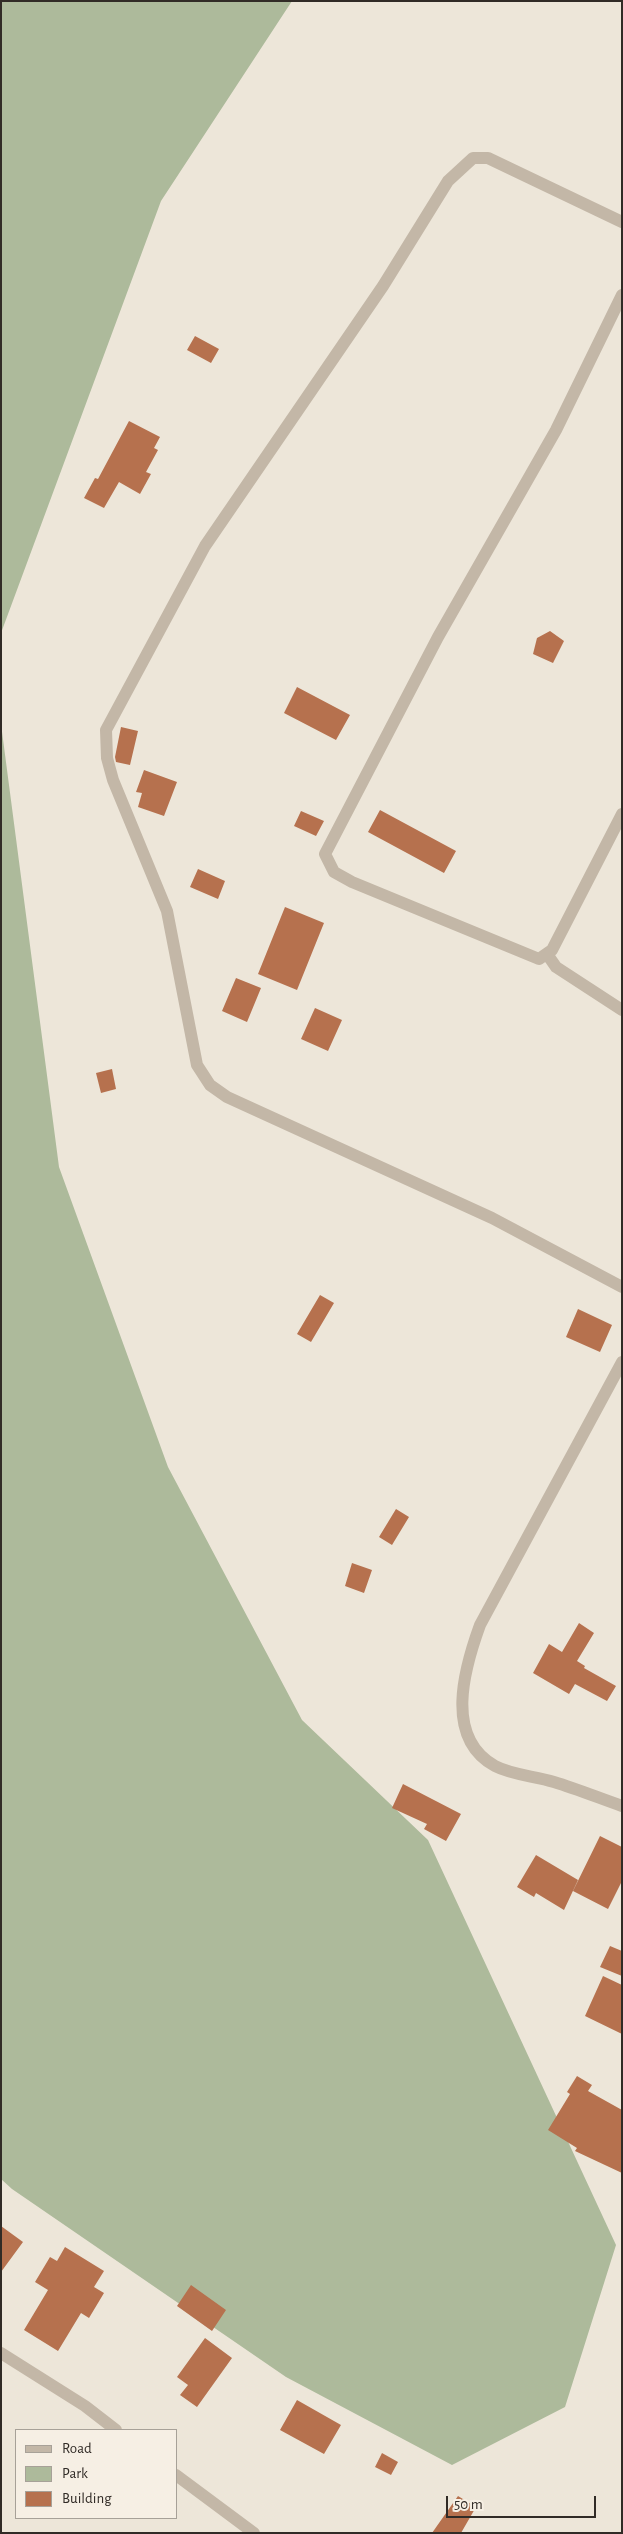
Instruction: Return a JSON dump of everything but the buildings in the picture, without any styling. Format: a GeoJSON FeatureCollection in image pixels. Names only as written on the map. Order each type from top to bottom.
{"type":"FeatureCollection","features":[{"type":"Feature","properties":{"kind":"street"},"geometry":{"type":"LineString","coordinates":[[622,222],[488,158],[473,158],[448,181],[383,286],[205,546],[106,730],[106,758],[113,780],[167,911],[197,1065],[210,1085],[227,1097],[492,1218],[622,1287]]}},
{"type":"Feature","properties":{"kind":"street"},"geometry":{"type":"LineString","coordinates":[[622,295],[556,430],[438,637],[325,854],[334,872],[352,882],[539,959],[552,950],[622,814]]}},
{"type":"Feature","properties":{"kind":"street"},"geometry":{"type":"LineString","coordinates":[[547,954],[556,968],[622,1010]]}},
{"type":"Feature","properties":{"kind":"street"},"geometry":{"type":"LineString","coordinates":[[622,1362],[480,1625],[468,1665],[462,1713],[464,1730],[473,1749],[495,1766],[554,1782],[622,1806]]}},
{"type":"Feature","properties":{"kind":"street"},"geometry":{"type":"LineString","coordinates":[[1,2353],[85,2406],[115,2429]]}},
{"type":"Feature","properties":{"kind":"street"},"geometry":{"type":"LineString","coordinates":[[178,2476],[254,2533]]}},
{"type":"Feature","properties":{"kind":"green space"},"geometry":{"type":"Polygon","coordinates":[[[1,1],[292,1],[161,201],[1,633],[1,1]]]}},
{"type":"Feature","properties":{"kind":"green space"},"geometry":{"type":"Polygon","coordinates":[[[1,724],[59,1167],[168,1467],[302,1720],[428,1840],[616,2245],[565,2407],[452,2465],[286,2377],[12,2189],[1,2179],[1,724]]]}}]}
